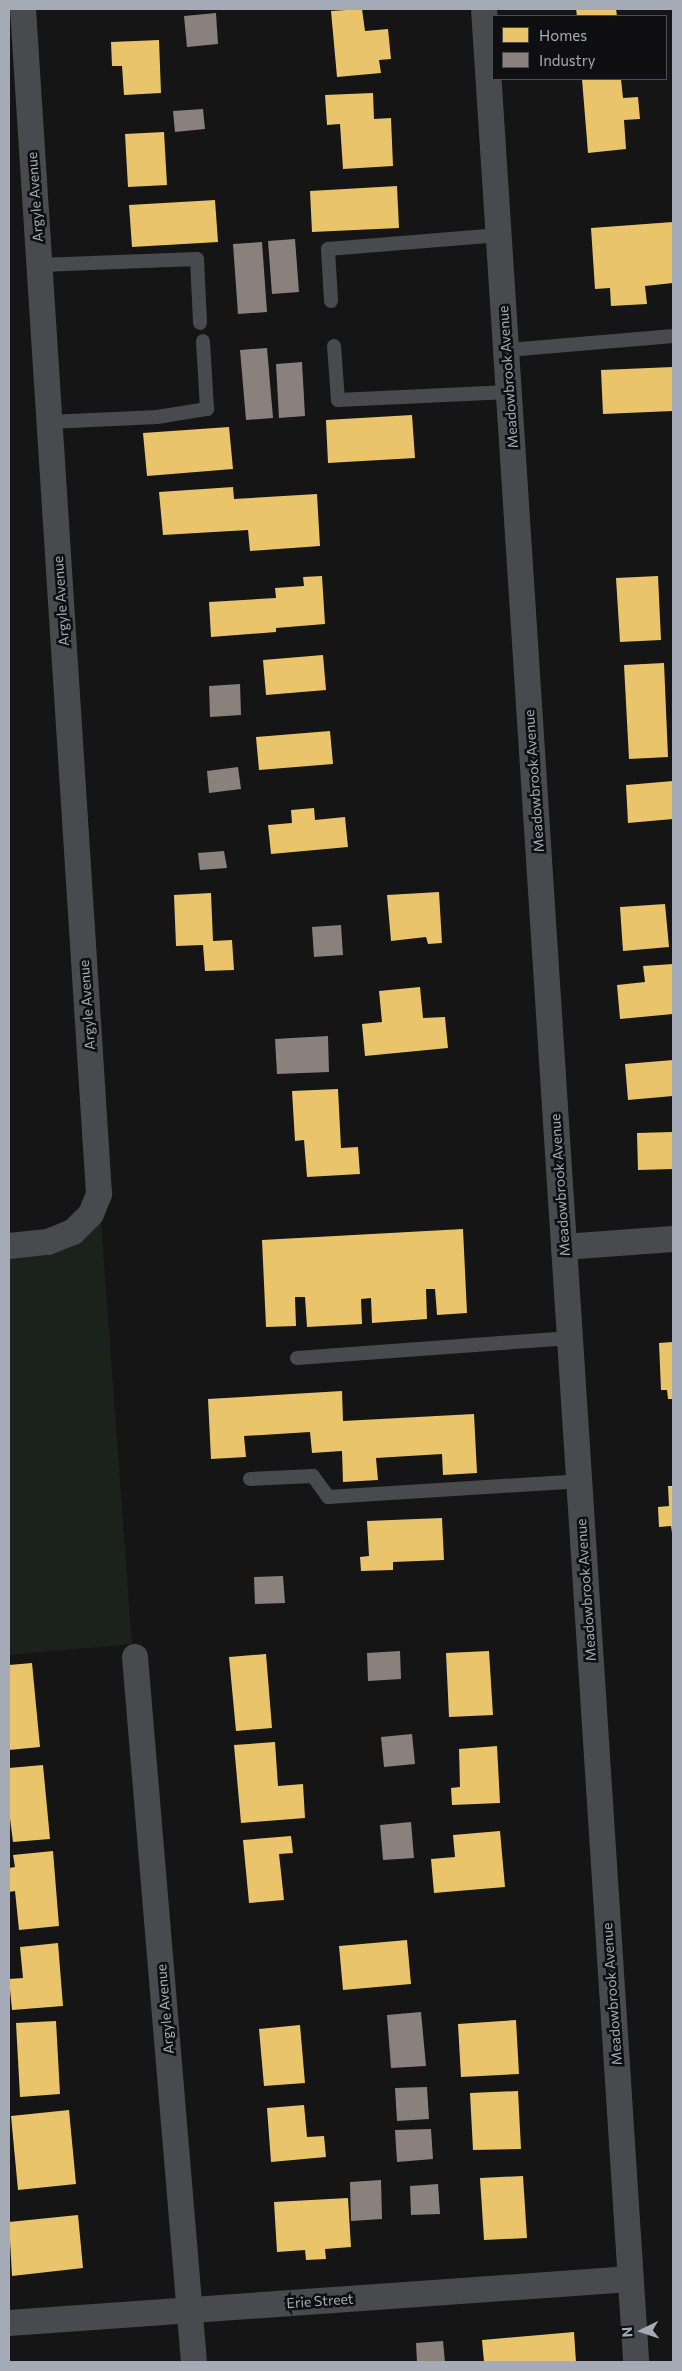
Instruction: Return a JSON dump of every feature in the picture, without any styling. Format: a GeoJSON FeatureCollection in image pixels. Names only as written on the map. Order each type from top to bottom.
{"type":"FeatureCollection","features":[{"type":"Feature","properties":{"kind":"street","name":"Argyle Avenue"},"geometry":{"type":"LineString","coordinates":[[9,1246],[48,1242],[73,1232],[91,1214],[99,1194],[23,9]]}},
{"type":"Feature","properties":{"kind":"street","name":"Meadowbrook Avenue"},"geometry":{"type":"LineString","coordinates":[[484,9],[636,2362]]}},
{"type":"Feature","properties":{"kind":"street"},"geometry":{"type":"LineString","coordinates":[[564,1247],[673,1239]]}},
{"type":"Feature","properties":{"kind":"street","name":"Argyle Avenue"},"geometry":{"type":"LineString","coordinates":[[134,1657],[194,2362]]}},
{"type":"Feature","properties":{"kind":"street","name":"Erie Street"},"geometry":{"type":"LineString","coordinates":[[9,2323],[630,2279]]}},
{"type":"Feature","properties":{"kind":"lane"},"geometry":{"type":"LineString","coordinates":[[331,301],[328,249],[499,235]]}},
{"type":"Feature","properties":{"kind":"lane"},"geometry":{"type":"LineString","coordinates":[[40,265],[197,259],[200,323]]}},
{"type":"Feature","properties":{"kind":"lane"},"geometry":{"type":"LineString","coordinates":[[507,350],[673,336]]}},
{"type":"Feature","properties":{"kind":"lane"},"geometry":{"type":"LineString","coordinates":[[49,422],[157,417],[207,409],[203,342]]}},
{"type":"Feature","properties":{"kind":"lane"},"geometry":{"type":"LineString","coordinates":[[334,346],[338,400],[509,392]]}},
{"type":"Feature","properties":{"kind":"lane"},"geometry":{"type":"LineString","coordinates":[[297,1358],[570,1338]]}},
{"type":"Feature","properties":{"kind":"lane"},"geometry":{"type":"LineString","coordinates":[[250,1479],[313,1476],[328,1497],[579,1481]]}},
{"type":"Feature","properties":{"kind":"shaded area"},"geometry":{"type":"Polygon","coordinates":[[[99,1194],[132,1644],[9,1655],[9,1246],[48,1242],[99,1194]]]}},
{"type":"Feature","properties":{"kind":"building: Homes"},"geometry":{"type":"Polygon","coordinates":[[[362,9],[365,31],[388,29],[391,59],[379,60],[381,73],[337,77],[331,11],[362,9]]]}},
{"type":"Feature","properties":{"kind":"building: Homes"},"geometry":{"type":"Polygon","coordinates":[[[576,9],[616,9],[617,15],[577,15],[576,9]]]}},
{"type":"Feature","properties":{"kind":"building: Homes"},"geometry":{"type":"Polygon","coordinates":[[[159,40],[161,93],[124,95],[122,66],[112,66],[111,42],[159,40]]]}},
{"type":"Feature","properties":{"kind":"building: Homes"},"geometry":{"type":"Polygon","coordinates":[[[582,80],[621,80],[623,98],[638,97],[640,119],[624,120],[626,149],[588,153],[582,80]]]}},
{"type":"Feature","properties":{"kind":"building: Homes"},"geometry":{"type":"Polygon","coordinates":[[[373,93],[374,119],[391,118],[393,166],[343,169],[340,124],[327,125],[325,95],[373,93]]]}},
{"type":"Feature","properties":{"kind":"building: Homes"},"geometry":{"type":"Polygon","coordinates":[[[164,132],[167,185],[128,187],[125,134],[164,132]]]}},
{"type":"Feature","properties":{"kind":"building: Homes"},"geometry":{"type":"Polygon","coordinates":[[[397,186],[399,228],[312,232],[310,191],[397,186]]]}},
{"type":"Feature","properties":{"kind":"building: Homes"},"geometry":{"type":"Polygon","coordinates":[[[215,200],[218,242],[132,247],[129,205],[215,200]]]}},
{"type":"Feature","properties":{"kind":"building: Homes"},"geometry":{"type":"Polygon","coordinates":[[[673,222],[673,283],[645,286],[647,304],[611,306],[610,288],[595,289],[591,228],[673,222]]]}},
{"type":"Feature","properties":{"kind":"building: Homes"},"geometry":{"type":"Polygon","coordinates":[[[673,367],[673,411],[603,414],[601,370],[673,367]]]}},
{"type":"Feature","properties":{"kind":"building: Homes"},"geometry":{"type":"Polygon","coordinates":[[[412,415],[415,458],[328,463],[326,420],[412,415]]]}},
{"type":"Feature","properties":{"kind":"building: Homes"},"geometry":{"type":"Polygon","coordinates":[[[229,427],[233,469],[147,476],[143,433],[229,427]]]}},
{"type":"Feature","properties":{"kind":"building: Homes"},"geometry":{"type":"Polygon","coordinates":[[[233,487],[234,499],[317,494],[320,546],[250,551],[248,530],[163,535],[159,492],[233,487]]]}},
{"type":"Feature","properties":{"kind":"building: Homes"},"geometry":{"type":"Polygon","coordinates":[[[322,576],[325,624],[276,628],[276,632],[211,637],[209,602],[276,598],[275,588],[304,586],[303,577],[322,576]]]}},
{"type":"Feature","properties":{"kind":"building: Homes"},"geometry":{"type":"Polygon","coordinates":[[[658,576],[661,640],[620,642],[616,578],[658,576]]]}},
{"type":"Feature","properties":{"kind":"building: Homes"},"geometry":{"type":"Polygon","coordinates":[[[323,655],[326,690],[266,695],[263,660],[323,655]]]}},
{"type":"Feature","properties":{"kind":"building: Homes"},"geometry":{"type":"Polygon","coordinates":[[[664,663],[668,757],[629,759],[624,665],[664,663]]]}},
{"type":"Feature","properties":{"kind":"building: Homes"},"geometry":{"type":"Polygon","coordinates":[[[330,731],[333,764],[259,770],[256,737],[330,731]]]}},
{"type":"Feature","properties":{"kind":"building: Homes"},"geometry":{"type":"Polygon","coordinates":[[[673,781],[673,819],[628,823],[626,785],[673,781]]]}},
{"type":"Feature","properties":{"kind":"building: Homes"},"geometry":{"type":"Polygon","coordinates":[[[314,808],[315,820],[345,817],[348,847],[271,854],[268,825],[292,823],[291,810],[314,808]]]}},
{"type":"Feature","properties":{"kind":"building: Homes"},"geometry":{"type":"Polygon","coordinates":[[[439,892],[442,943],[428,944],[426,937],[391,941],[387,895],[439,892]]]}},
{"type":"Feature","properties":{"kind":"building: Homes"},"geometry":{"type":"Polygon","coordinates":[[[211,893],[213,941],[232,940],[234,970],[205,971],[203,945],[176,946],[174,895],[211,893]]]}},
{"type":"Feature","properties":{"kind":"building: Homes"},"geometry":{"type":"Polygon","coordinates":[[[665,904],[669,947],[623,951],[620,907],[665,904]]]}},
{"type":"Feature","properties":{"kind":"building: Homes"},"geometry":{"type":"Polygon","coordinates":[[[673,964],[673,1014],[620,1019],[617,985],[645,982],[643,966],[673,964]]]}},
{"type":"Feature","properties":{"kind":"building: Homes"},"geometry":{"type":"Polygon","coordinates":[[[420,987],[423,1018],[445,1017],[448,1048],[365,1056],[362,1024],[382,1022],[379,991],[420,987]]]}},
{"type":"Feature","properties":{"kind":"building: Homes"},"geometry":{"type":"Polygon","coordinates":[[[673,1060],[673,1096],[628,1100],[625,1064],[673,1060]]]}},
{"type":"Feature","properties":{"kind":"building: Homes"},"geometry":{"type":"Polygon","coordinates":[[[338,1089],[341,1148],[358,1147],[360,1174],[307,1177],[304,1140],[295,1141],[292,1091],[338,1089]]]}},
{"type":"Feature","properties":{"kind":"building: Homes"},"geometry":{"type":"Polygon","coordinates":[[[673,1132],[673,1169],[638,1170],[637,1133],[673,1132]]]}},
{"type":"Feature","properties":{"kind":"building: Homes"},"geometry":{"type":"Polygon","coordinates":[[[463,1229],[467,1313],[437,1315],[435,1289],[426,1289],[427,1319],[372,1323],[371,1298],[361,1299],[362,1324],[307,1327],[305,1297],[295,1297],[296,1326],[266,1327],[262,1240],[463,1229]]]}},
{"type":"Feature","properties":{"kind":"building: Homes"},"geometry":{"type":"Polygon","coordinates":[[[673,1342],[673,1399],[668,1399],[667,1390],[661,1390],[659,1343],[673,1342]]]}},
{"type":"Feature","properties":{"kind":"building: Homes"},"geometry":{"type":"Polygon","coordinates":[[[342,1391],[343,1421],[474,1414],[477,1473],[443,1475],[442,1454],[376,1458],[378,1480],[343,1482],[342,1451],[312,1453],[310,1432],[244,1436],[246,1457],[211,1459],[208,1399],[342,1391]]]}},
{"type":"Feature","properties":{"kind":"building: Homes"},"geometry":{"type":"Polygon","coordinates":[[[668,1486],[673,1486],[673,1540],[671,1526],[659,1527],[658,1507],[669,1506],[668,1486]]]}},
{"type":"Feature","properties":{"kind":"building: Homes"},"geometry":{"type":"Polygon","coordinates":[[[442,1518],[444,1560],[393,1562],[393,1570],[361,1571],[360,1557],[369,1556],[367,1521],[442,1518]]]}},
{"type":"Feature","properties":{"kind":"building: Homes"},"geometry":{"type":"Polygon","coordinates":[[[489,1651],[493,1715],[449,1717],[446,1653],[489,1651]]]}},
{"type":"Feature","properties":{"kind":"building: Homes"},"geometry":{"type":"Polygon","coordinates":[[[266,1654],[272,1728],[236,1731],[229,1657],[266,1654]]]}},
{"type":"Feature","properties":{"kind":"building: Homes"},"geometry":{"type":"Polygon","coordinates":[[[32,1663],[40,1747],[9,1750],[9,1665],[32,1663]]]}},
{"type":"Feature","properties":{"kind":"building: Homes"},"geometry":{"type":"Polygon","coordinates":[[[275,1742],[278,1786],[303,1784],[305,1818],[241,1823],[234,1745],[275,1742]]]}},
{"type":"Feature","properties":{"kind":"building: Homes"},"geometry":{"type":"Polygon","coordinates":[[[497,1746],[500,1803],[452,1805],[451,1788],[460,1787],[459,1749],[497,1746]]]}},
{"type":"Feature","properties":{"kind":"building: Homes"},"geometry":{"type":"Polygon","coordinates":[[[43,1765],[50,1839],[13,1842],[9,1811],[9,1768],[43,1765]]]}},
{"type":"Feature","properties":{"kind":"building: Homes"},"geometry":{"type":"Polygon","coordinates":[[[500,1831],[505,1887],[434,1893],[431,1859],[455,1857],[453,1835],[500,1831]]]}},
{"type":"Feature","properties":{"kind":"building: Homes"},"geometry":{"type":"Polygon","coordinates":[[[291,1836],[293,1853],[279,1854],[284,1900],[249,1903],[243,1840],[291,1836]]]}},
{"type":"Feature","properties":{"kind":"building: Homes"},"geometry":{"type":"Polygon","coordinates":[[[53,1851],[59,1926],[19,1930],[15,1891],[9,1892],[9,1868],[15,1867],[13,1855],[53,1851]]]}},
{"type":"Feature","properties":{"kind":"building: Homes"},"geometry":{"type":"Polygon","coordinates":[[[407,1940],[411,1984],[343,1990],[339,1946],[407,1940]]]}},
{"type":"Feature","properties":{"kind":"building: Homes"},"geometry":{"type":"Polygon","coordinates":[[[58,1943],[63,2006],[12,2010],[9,1979],[23,1978],[20,1947],[58,1943]]]}},
{"type":"Feature","properties":{"kind":"building: Homes"},"geometry":{"type":"Polygon","coordinates":[[[516,2020],[519,2074],[461,2077],[458,2024],[516,2020]]]}},
{"type":"Feature","properties":{"kind":"building: Homes"},"geometry":{"type":"Polygon","coordinates":[[[56,2021],[60,2094],[20,2097],[16,2023],[56,2021]]]}},
{"type":"Feature","properties":{"kind":"building: Homes"},"geometry":{"type":"Polygon","coordinates":[[[300,2025],[305,2083],[264,2086],[259,2029],[300,2025]]]}},
{"type":"Feature","properties":{"kind":"building: Homes"},"geometry":{"type":"Polygon","coordinates":[[[518,2091],[521,2149],[473,2150],[470,2093],[518,2091]]]}},
{"type":"Feature","properties":{"kind":"building: Homes"},"geometry":{"type":"Polygon","coordinates":[[[304,2105],[307,2137],[324,2136],[326,2157],[271,2162],[267,2108],[304,2105]]]}},
{"type":"Feature","properties":{"kind":"building: Homes"},"geometry":{"type":"Polygon","coordinates":[[[69,2110],[76,2184],[18,2190],[11,2116],[69,2110]]]}},
{"type":"Feature","properties":{"kind":"building: Homes"},"geometry":{"type":"Polygon","coordinates":[[[523,2176],[527,2238],[484,2240],[480,2178],[523,2176]]]}},
{"type":"Feature","properties":{"kind":"building: Homes"},"geometry":{"type":"Polygon","coordinates":[[[348,2198],[351,2247],[325,2249],[326,2259],[306,2260],[305,2250],[277,2252],[274,2202],[348,2198]]]}},
{"type":"Feature","properties":{"kind":"building: Homes"},"geometry":{"type":"Polygon","coordinates":[[[78,2215],[83,2268],[12,2276],[9,2222],[78,2215]]]}},
{"type":"Feature","properties":{"kind":"building: Homes"},"geometry":{"type":"Polygon","coordinates":[[[574,2332],[576,2362],[484,2362],[482,2340],[574,2332]]]}},
{"type":"Feature","properties":{"kind":"building: Industry"},"geometry":{"type":"Polygon","coordinates":[[[216,13],[218,44],[187,47],[184,16],[216,13]]]}},
{"type":"Feature","properties":{"kind":"building: Industry"},"geometry":{"type":"Polygon","coordinates":[[[203,109],[205,129],[175,132],[173,111],[203,109]]]}},
{"type":"Feature","properties":{"kind":"building: Industry"},"geometry":{"type":"Polygon","coordinates":[[[295,239],[299,292],[272,294],[268,241],[295,239]]]}},
{"type":"Feature","properties":{"kind":"building: Industry"},"geometry":{"type":"Polygon","coordinates":[[[262,242],[267,312],[238,314],[233,244],[262,242]]]}},
{"type":"Feature","properties":{"kind":"building: Industry"},"geometry":{"type":"Polygon","coordinates":[[[267,348],[273,418],[246,420],[240,350],[267,348]]]}},
{"type":"Feature","properties":{"kind":"building: Industry"},"geometry":{"type":"Polygon","coordinates":[[[302,362],[305,416],[279,418],[276,364],[302,362]]]}},
{"type":"Feature","properties":{"kind":"building: Industry"},"geometry":{"type":"Polygon","coordinates":[[[240,684],[241,715],[210,717],[209,686],[240,684]]]}},
{"type":"Feature","properties":{"kind":"building: Industry"},"geometry":{"type":"Polygon","coordinates":[[[238,767],[241,789],[209,793],[207,771],[238,767]]]}},
{"type":"Feature","properties":{"kind":"building: Industry"},"geometry":{"type":"Polygon","coordinates":[[[224,851],[227,868],[200,870],[198,853],[224,851]]]}},
{"type":"Feature","properties":{"kind":"building: Industry"},"geometry":{"type":"Polygon","coordinates":[[[341,925],[343,955],[314,957],[312,927],[341,925]]]}},
{"type":"Feature","properties":{"kind":"building: Industry"},"geometry":{"type":"Polygon","coordinates":[[[328,1036],[329,1072],[277,1074],[275,1039],[328,1036]]]}},
{"type":"Feature","properties":{"kind":"building: Industry"},"geometry":{"type":"Polygon","coordinates":[[[283,1576],[285,1603],[255,1604],[254,1577],[283,1576]]]}},
{"type":"Feature","properties":{"kind":"building: Industry"},"geometry":{"type":"Polygon","coordinates":[[[400,1651],[401,1679],[368,1681],[367,1653],[400,1651]]]}},
{"type":"Feature","properties":{"kind":"building: Industry"},"geometry":{"type":"Polygon","coordinates":[[[412,1734],[415,1764],[384,1767],[381,1737],[412,1734]]]}},
{"type":"Feature","properties":{"kind":"building: Industry"},"geometry":{"type":"Polygon","coordinates":[[[411,1822],[414,1858],[383,1860],[380,1825],[411,1822]]]}},
{"type":"Feature","properties":{"kind":"building: Industry"},"geometry":{"type":"Polygon","coordinates":[[[421,2012],[426,2066],[391,2068],[387,2015],[421,2012]]]}},
{"type":"Feature","properties":{"kind":"building: Industry"},"geometry":{"type":"Polygon","coordinates":[[[427,2087],[429,2119],[397,2121],[395,2088],[427,2087]]]}},
{"type":"Feature","properties":{"kind":"building: Industry"},"geometry":{"type":"Polygon","coordinates":[[[431,2129],[433,2159],[397,2162],[395,2130],[431,2129]]]}},
{"type":"Feature","properties":{"kind":"building: Industry"},"geometry":{"type":"Polygon","coordinates":[[[381,2180],[382,2219],[351,2221],[350,2182],[381,2180]]]}},
{"type":"Feature","properties":{"kind":"building: Industry"},"geometry":{"type":"Polygon","coordinates":[[[438,2184],[440,2214],[411,2215],[410,2186],[438,2184]]]}},
{"type":"Feature","properties":{"kind":"building: Industry"},"geometry":{"type":"Polygon","coordinates":[[[443,2341],[445,2362],[417,2362],[416,2343],[443,2341]]]}}]}
